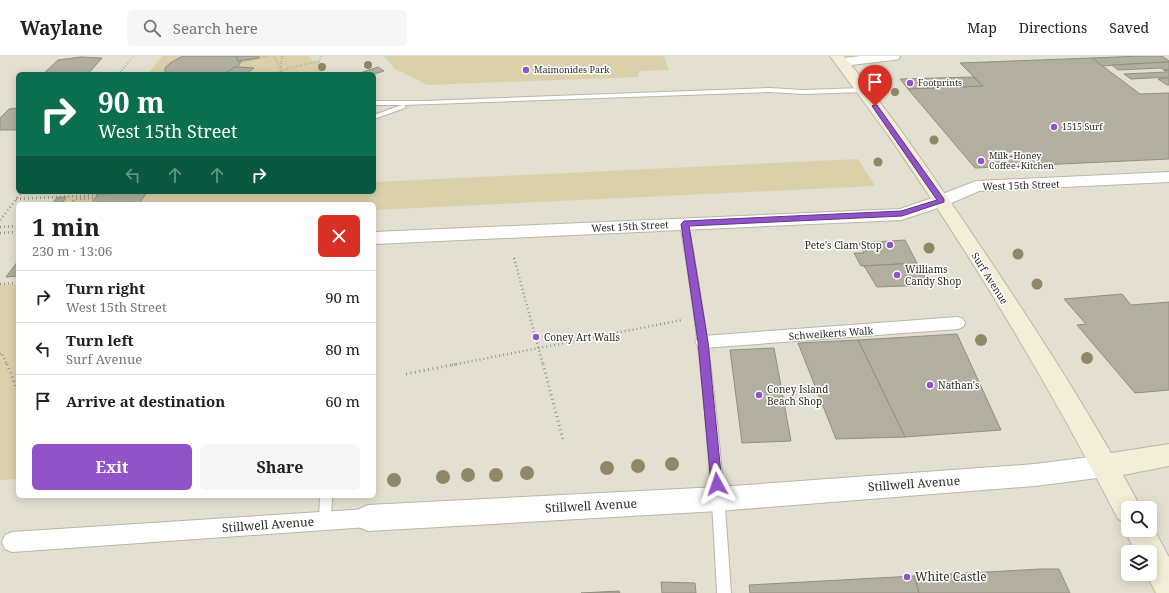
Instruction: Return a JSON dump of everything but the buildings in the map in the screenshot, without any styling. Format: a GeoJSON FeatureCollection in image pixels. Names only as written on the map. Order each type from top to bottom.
{"type":"FeatureCollection","features":[{"type":"Feature","properties":{"kind":"main road","name":"Surf Avenue"},"geometry":{"type":"LineString","coordinates":[[839,59],[941,201],[1012,312],[1105,466],[1123,501]]}},
{"type":"Feature","properties":{"kind":"main road","name":"Stillwell Avenue"},"geometry":{"type":"LineString","coordinates":[[1105,466],[1169,455]]}},
{"type":"Feature","properties":{"kind":"main road"},"geometry":{"type":"LineString","coordinates":[[1143,537],[1169,587]]}},
{"type":"Feature","properties":{"kind":"street"},"geometry":{"type":"LineString","coordinates":[[839,59],[894,56]]}},
{"type":"Feature","properties":{"kind":"street","name":"West 15th Street"},"geometry":{"type":"LineString","coordinates":[[376,238],[902,214],[941,201],[976,186],[1169,178]]}},
{"type":"Feature","properties":{"kind":"street","name":"Schweikerts Walk"},"geometry":{"type":"LineString","coordinates":[[703,342],[958,323]]}},
{"type":"Feature","properties":{"kind":"street","name":"Stillwell Avenue"},"geometry":{"type":"LineString","coordinates":[[12,542],[92,538],[324,520],[718,499],[1035,475],[1105,466]]}},
{"type":"Feature","properties":{"kind":"lane"},"geometry":{"type":"LineString","coordinates":[[376,103],[423,103],[769,90],[802,92],[862,90]]}},
{"type":"Feature","properties":{"kind":"lane"},"geometry":{"type":"LineString","coordinates":[[376,115],[423,103]]}},
{"type":"Feature","properties":{"kind":"lane"},"geometry":{"type":"LineString","coordinates":[[684,224],[703,342],[718,499],[724,593]]}},
{"type":"Feature","properties":{"kind":"lane"},"geometry":{"type":"LineString","coordinates":[[324,520],[326,498]]}},
{"type":"Feature","properties":{"kind":"path"},"geometry":{"type":"LineString","coordinates":[[121,72],[133,56]]}},
{"type":"Feature","properties":{"kind":"path"},"geometry":{"type":"LineString","coordinates":[[241,62],[269,56]]}},
{"type":"Feature","properties":{"kind":"path"},"geometry":{"type":"LineString","coordinates":[[274,56],[281,70]]}},
{"type":"Feature","properties":{"kind":"path"},"geometry":{"type":"LineString","coordinates":[[281,70],[282,56]]}},
{"type":"Feature","properties":{"kind":"path"},"geometry":{"type":"LineString","coordinates":[[277,72],[316,62],[319,60],[320,56]]}},
{"type":"Feature","properties":{"kind":"path"},"geometry":{"type":"LineString","coordinates":[[0,220],[20,194]]}},
{"type":"Feature","properties":{"kind":"path"},"geometry":{"type":"LineString","coordinates":[[16,199],[98,195]]}},
{"type":"Feature","properties":{"kind":"path"},"geometry":{"type":"LineString","coordinates":[[72,202],[75,199],[96,198]]}},
{"type":"Feature","properties":{"kind":"path"},"geometry":{"type":"LineString","coordinates":[[0,227],[16,226]]}},
{"type":"Feature","properties":{"kind":"path"},"geometry":{"type":"LineString","coordinates":[[0,233],[16,232]]}},
{"type":"Feature","properties":{"kind":"path"},"geometry":{"type":"LineString","coordinates":[[514,258],[563,440]]}},
{"type":"Feature","properties":{"kind":"path"},"geometry":{"type":"LineString","coordinates":[[0,284],[16,283]]}},
{"type":"Feature","properties":{"kind":"path"},"geometry":{"type":"LineString","coordinates":[[406,374],[699,317]]}},
{"type":"Feature","properties":{"kind":"path"},"geometry":{"type":"LineString","coordinates":[[0,354],[2,353],[16,387]]}},
{"type":"Feature","properties":{"kind":"shaded area"},"geometry":{"type":"Polygon","coordinates":[[[162,56],[308,56],[312,59],[311,60],[326,64],[323,72],[150,72],[162,56]]]}},
{"type":"Feature","properties":{"kind":"shaded area","name":"Maimonides Park"},"geometry":{"type":"Polygon","coordinates":[[[384,56],[664,56],[669,70],[639,71],[638,77],[427,85],[395,69],[384,56]]]}},
{"type":"Feature","properties":{"kind":"shaded area"},"geometry":{"type":"Polygon","coordinates":[[[858,159],[875,186],[376,210],[376,202],[52,202],[56,196],[104,194],[376,194],[376,182],[858,159]]]}},
{"type":"Feature","properties":{"kind":"shaded area"},"geometry":{"type":"Polygon","coordinates":[[[16,284],[16,479],[0,480],[0,285],[16,284]]]}},
{"type":"Feature","properties":{"kind":"place","name":"Maimonides Park"},"geometry":{"type":"Point","coordinates":[526,70]}},
{"type":"Feature","properties":{"kind":"place","name":"Footprints"},"geometry":{"type":"Point","coordinates":[910,83]}},
{"type":"Feature","properties":{"kind":"place","name":"1515 Surf"},"geometry":{"type":"Point","coordinates":[1054,127]}},
{"type":"Feature","properties":{"kind":"place","name":"Milk+Honey Coffee+Kitchen"},"geometry":{"type":"Point","coordinates":[981,161]}},
{"type":"Feature","properties":{"kind":"place","name":"Pete's Clam Stop"},"geometry":{"type":"Point","coordinates":[890,245]}},
{"type":"Feature","properties":{"kind":"place","name":"Williams Candy Shop"},"geometry":{"type":"Point","coordinates":[897,275]}},
{"type":"Feature","properties":{"kind":"place","name":"Coney Art Walls"},"geometry":{"type":"Point","coordinates":[536,337]}},
{"type":"Feature","properties":{"kind":"place","name":"Nathan's"},"geometry":{"type":"Point","coordinates":[930,385]}},
{"type":"Feature","properties":{"kind":"place","name":"Coney Island Beach Shop"},"geometry":{"type":"Point","coordinates":[759,395]}},
{"type":"Feature","properties":{"kind":"place","name":"White Castle"},"geometry":{"type":"Point","coordinates":[907,577]}},
{"type":"Feature","properties":{"kind":"route"},"geometry":{"type":"LineString","coordinates":[[717,484],[703,342],[684,224],[902,214],[941,201],[875,106]]}}]}
